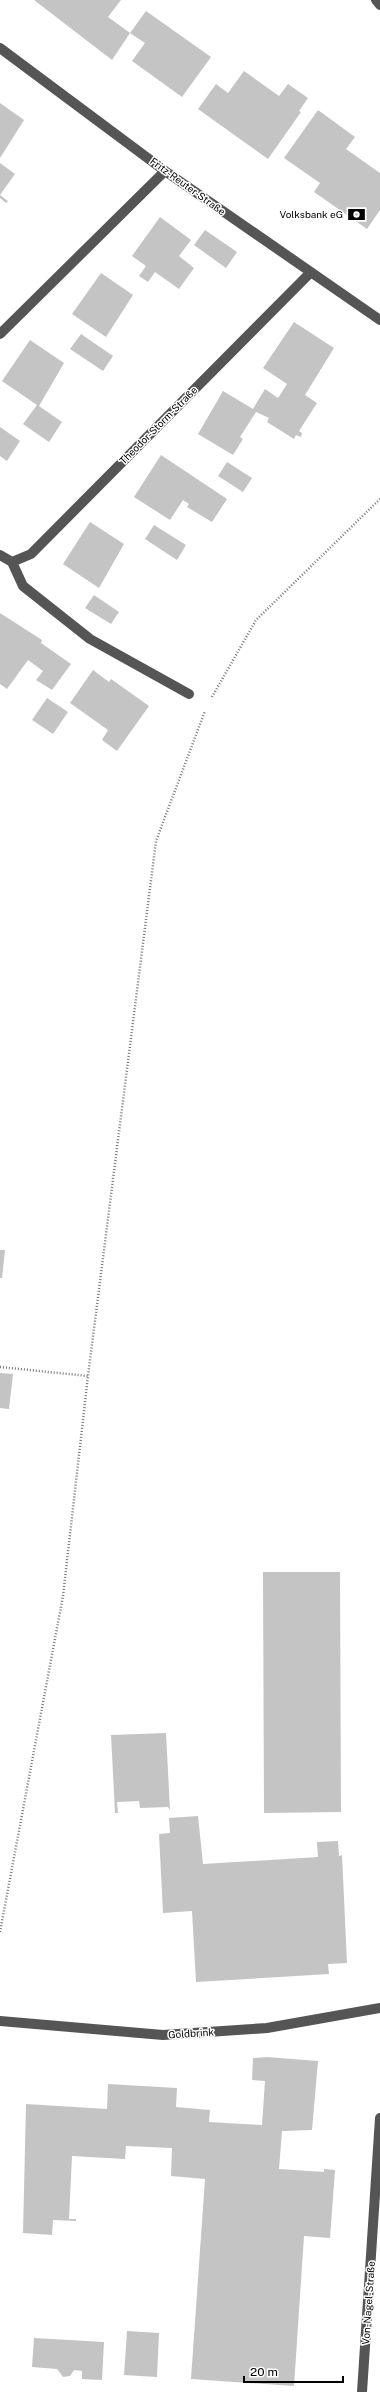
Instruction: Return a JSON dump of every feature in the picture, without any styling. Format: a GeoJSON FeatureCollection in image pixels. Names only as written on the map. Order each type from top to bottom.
{"type":"FeatureCollection","features":[{"type":"Feature","properties":{"kind":"street","name":"Fritz-Reuter-Straße"},"geometry":{"type":"LineString","coordinates":[[0,48],[165,170],[380,320]]}},
{"type":"Feature","properties":{"kind":"street"},"geometry":{"type":"LineString","coordinates":[[0,334],[165,170]]}},
{"type":"Feature","properties":{"kind":"street","name":"Theodor-Storm-Straße"},"geometry":{"type":"LineString","coordinates":[[12,562],[31,554],[310,272]]}},
{"type":"Feature","properties":{"kind":"street"},"geometry":{"type":"LineString","coordinates":[[0,555],[12,562],[23,586],[90,639],[189,694]]}},
{"type":"Feature","properties":{"kind":"street","name":"Goldbrink"},"geometry":{"type":"LineString","coordinates":[[0,2021],[163,2034],[267,2028],[380,2008]]}},
{"type":"Feature","properties":{"kind":"street","name":"Von-Nagel-Straße"},"geometry":{"type":"LineString","coordinates":[[362,2392],[380,2118]]}},
{"type":"Feature","properties":{"kind":"path"},"geometry":{"type":"LineString","coordinates":[[211,699],[256,620],[380,499]]}},
{"type":"Feature","properties":{"kind":"path"},"geometry":{"type":"LineString","coordinates":[[0,1932],[63,1596],[88,1376],[156,840],[207,705]]}},
{"type":"Feature","properties":{"kind":"path"},"geometry":{"type":"LineString","coordinates":[[0,1367],[88,1376]]}},
{"type":"Feature","properties":{"kind":"building"},"geometry":{"type":"Polygon","coordinates":[[[34,0],[121,0],[108,17],[130,33],[112,60],[34,0]]]}},
{"type":"Feature","properties":{"kind":"building"},"geometry":{"type":"Polygon","coordinates":[[[146,11],[211,57],[182,97],[132,61],[145,43],[130,33],[146,11]]]}},
{"type":"Feature","properties":{"kind":"building"},"geometry":{"type":"Polygon","coordinates":[[[244,71],[279,96],[288,84],[308,98],[299,111],[301,112],[268,159],[198,109],[216,84],[228,93],[244,71]]]}},
{"type":"Feature","properties":{"kind":"building"},"geometry":{"type":"Polygon","coordinates":[[[0,103],[24,120],[0,158],[0,103]]]}},
{"type":"Feature","properties":{"kind":"building"},"geometry":{"type":"Polygon","coordinates":[[[318,110],[355,137],[346,149],[380,173],[380,210],[367,229],[314,192],[320,183],[284,158],[318,110]]]}},
{"type":"Feature","properties":{"kind":"building"},"geometry":{"type":"Polygon","coordinates":[[[0,163],[15,174],[0,195],[0,163]]]}},
{"type":"Feature","properties":{"kind":"building"},"geometry":{"type":"Polygon","coordinates":[[[0,195],[8,201],[6,203],[0,198],[0,195]]]}},
{"type":"Feature","properties":{"kind":"building"},"geometry":{"type":"Polygon","coordinates":[[[160,217],[191,240],[179,256],[194,268],[179,289],[155,272],[148,282],[139,276],[146,266],[132,256],[160,217]]]}},
{"type":"Feature","properties":{"kind":"building"},"geometry":{"type":"Polygon","coordinates":[[[205,230],[237,252],[226,268],[194,245],[205,230]]]}},
{"type":"Feature","properties":{"kind":"building"},"geometry":{"type":"Polygon","coordinates":[[[101,273],[133,295],[106,337],[72,314],[101,273]]]}},
{"type":"Feature","properties":{"kind":"building"},"geometry":{"type":"Polygon","coordinates":[[[294,322],[334,348],[305,395],[317,403],[299,431],[302,433],[301,437],[296,435],[294,439],[267,422],[269,418],[256,412],[240,437],[243,439],[233,455],[198,434],[223,391],[253,409],[265,389],[278,398],[287,384],[263,368],[294,322]]]}},
{"type":"Feature","properties":{"kind":"building"},"geometry":{"type":"Polygon","coordinates":[[[81,334],[113,356],[103,371],[70,349],[81,334]]]}},
{"type":"Feature","properties":{"kind":"building"},"geometry":{"type":"Polygon","coordinates":[[[30,340],[64,363],[39,406],[62,422],[49,442],[23,424],[37,405],[2,381],[30,340]]]}},
{"type":"Feature","properties":{"kind":"building"},"geometry":{"type":"Polygon","coordinates":[[[0,427],[20,441],[7,461],[0,456],[0,427]]]}},
{"type":"Feature","properties":{"kind":"building"},"geometry":{"type":"Polygon","coordinates":[[[161,455],[227,499],[212,522],[187,507],[189,504],[183,500],[170,520],[134,497],[161,455]]]}},
{"type":"Feature","properties":{"kind":"building"},"geometry":{"type":"Polygon","coordinates":[[[227,462],[252,478],[243,492],[218,476],[227,462]]]}},
{"type":"Feature","properties":{"kind":"building"},"geometry":{"type":"Polygon","coordinates":[[[90,522],[124,544],[99,588],[63,564],[90,522]]]}},
{"type":"Feature","properties":{"kind":"building"},"geometry":{"type":"Polygon","coordinates":[[[154,525],[186,545],[177,560],[145,539],[154,525]]]}},
{"type":"Feature","properties":{"kind":"building"},"geometry":{"type":"Polygon","coordinates":[[[94,595],[119,612],[111,624],[85,608],[94,595]]]}},
{"type":"Feature","properties":{"kind":"building"},"geometry":{"type":"Polygon","coordinates":[[[0,613],[42,640],[41,643],[71,664],[52,690],[36,680],[43,671],[28,660],[7,689],[0,684],[0,613]]]}},
{"type":"Feature","properties":{"kind":"building"},"geometry":{"type":"Polygon","coordinates":[[[93,670],[109,682],[111,679],[149,706],[117,751],[102,740],[108,730],[70,703],[93,670]]]}},
{"type":"Feature","properties":{"kind":"building"},"geometry":{"type":"Polygon","coordinates":[[[47,698],[68,712],[53,734],[32,720],[47,698]]]}},
{"type":"Feature","properties":{"kind":"building"},"geometry":{"type":"Polygon","coordinates":[[[0,1250],[5,1250],[2,1278],[0,1278],[0,1250]]]}},
{"type":"Feature","properties":{"kind":"building"},"geometry":{"type":"Polygon","coordinates":[[[0,1373],[13,1374],[9,1409],[0,1408],[0,1373]]]}},
{"type":"Feature","properties":{"kind":"building"},"geometry":{"type":"Polygon","coordinates":[[[263,1572],[340,1572],[341,1812],[264,1813],[263,1572]]]}},
{"type":"Feature","properties":{"kind":"building"},"geometry":{"type":"Polygon","coordinates":[[[166,1733],[170,1810],[168,1807],[140,1808],[139,1801],[117,1802],[118,1813],[115,1813],[111,1735],[166,1733]]]}},
{"type":"Feature","properties":{"kind":"building"},"geometry":{"type":"Polygon","coordinates":[[[198,1816],[203,1864],[318,1857],[317,1842],[338,1841],[339,1856],[342,1855],[347,1963],[328,1964],[329,1974],[196,1982],[192,1911],[163,1913],[159,1834],[170,1833],[169,1818],[198,1816]]]}},
{"type":"Feature","properties":{"kind":"building"},"geometry":{"type":"Polygon","coordinates":[[[267,2057],[318,2061],[312,2130],[282,2131],[279,2169],[324,2172],[324,2169],[335,2170],[330,2238],[304,2236],[294,2386],[191,2379],[205,2179],[171,2176],[172,2148],[126,2146],[125,2159],[72,2156],[69,2219],[76,2219],[76,2221],[53,2220],[52,2235],[23,2233],[26,2104],[107,2109],[108,2084],[177,2088],[176,2107],[210,2110],[209,2122],[262,2125],[265,2081],[252,2080],[253,2058],[267,2057]]]}},
{"type":"Feature","properties":{"kind":"building"},"geometry":{"type":"Polygon","coordinates":[[[127,2331],[159,2333],[157,2377],[124,2375],[127,2331]]]}},
{"type":"Feature","properties":{"kind":"building"},"geometry":{"type":"Polygon","coordinates":[[[34,2338],[104,2342],[102,2380],[82,2379],[82,2371],[74,2370],[70,2376],[63,2377],[57,2369],[32,2367],[34,2338]]]}},
{"type":"Feature","properties":{"kind":"place","name":"Volksbank eG"},"geometry":{"type":"Point","coordinates":[356,214]}}]}
